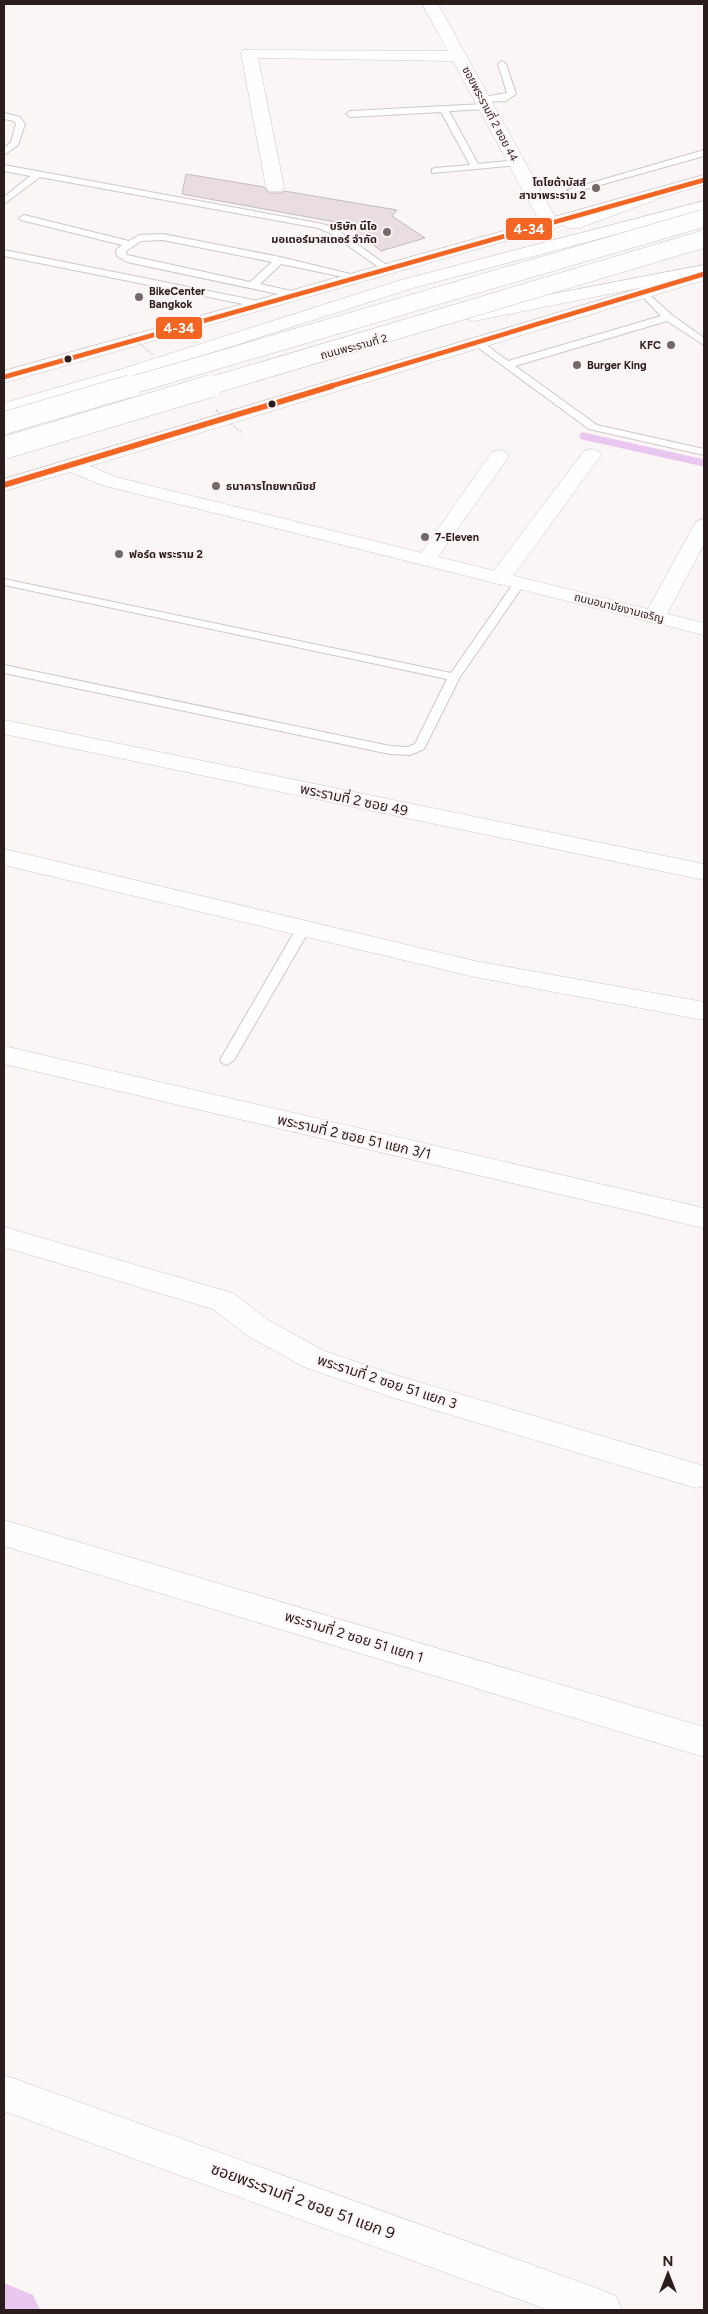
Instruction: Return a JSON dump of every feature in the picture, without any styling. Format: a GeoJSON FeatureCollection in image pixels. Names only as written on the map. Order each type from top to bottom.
{"type":"FeatureCollection","features":[{"type":"Feature","properties":{"kind":"main road","name":"ซอยพระรามที่ 2 ซอย 44"},"geometry":{"type":"LineString","coordinates":[[430,4],[550,224]]}},
{"type":"Feature","properties":{"kind":"main road"},"geometry":{"type":"LineString","coordinates":[[275,187],[250,53],[459,56]]}},
{"type":"Feature","properties":{"kind":"main road"},"geometry":{"type":"LineString","coordinates":[[4,377],[292,294],[704,180]]}},
{"type":"Feature","properties":{"kind":"main road"},"geometry":{"type":"LineString","coordinates":[[4,409],[129,373],[407,284],[649,196]]}},
{"type":"Feature","properties":{"kind":"main road"},"geometry":{"type":"LineString","coordinates":[[407,284],[704,206]]}},
{"type":"Feature","properties":{"kind":"main road"},"geometry":{"type":"LineString","coordinates":[[4,423],[704,218]]}},
{"type":"Feature","properties":{"kind":"main road"},"geometry":{"type":"LineString","coordinates":[[4,448],[704,240]]}},
{"type":"Feature","properties":{"kind":"main road","name":"ถนนพระรามที่ 2"},"geometry":{"type":"LineString","coordinates":[[4,452],[319,356],[474,315],[553,285],[704,240]]}},
{"type":"Feature","properties":{"kind":"main road"},"geometry":{"type":"LineString","coordinates":[[474,315],[704,270]]}},
{"type":"Feature","properties":{"kind":"main road"},"geometry":{"type":"LineString","coordinates":[[4,485],[704,274]]}},
{"type":"Feature","properties":{"kind":"main road"},"geometry":{"type":"LineString","coordinates":[[510,580],[591,455]]}},
{"type":"Feature","properties":{"kind":"main road"},"geometry":{"type":"LineString","coordinates":[[426,560],[499,456]]}},
{"type":"Feature","properties":{"kind":"main road","name":"ถนนอนามัยงามเจริญ"},"geometry":{"type":"LineString","coordinates":[[71,464],[109,481],[704,629]]}},
{"type":"Feature","properties":{"kind":"main road"},"geometry":{"type":"LineString","coordinates":[[655,616],[704,525]]}},
{"type":"Feature","properties":{"kind":"main road","name":"พระรามที่ 2 ซอย 49"},"geometry":{"type":"LineString","coordinates":[[4,727],[704,872]]}},
{"type":"Feature","properties":{"kind":"main road"},"geometry":{"type":"LineString","coordinates":[[4,857],[475,969],[704,1011]]}},
{"type":"Feature","properties":{"kind":"main road","name":"พระรามที่ 2 ซอย 51 แยก 3/1"},"geometry":{"type":"LineString","coordinates":[[4,1056],[704,1218]]}},
{"type":"Feature","properties":{"kind":"main road","name":"พระรามที่ 2 ซอย 51 แยก 3"},"geometry":{"type":"LineString","coordinates":[[4,1237],[223,1301],[258,1328],[314,1359],[391,1385],[696,1476]]}},
{"type":"Feature","properties":{"kind":"main road","name":"พระรามที่ 2 ซอย 51 แยก 1"},"geometry":{"type":"LineString","coordinates":[[4,1533],[704,1742]]}},
{"type":"Feature","properties":{"kind":"main road","name":"ซอยพระรามที่ 2 ซอย 51 แยก 9"},"geometry":{"type":"LineString","coordinates":[[4,2093],[602,2310]]}},
{"type":"Feature","properties":{"kind":"lane"},"geometry":{"type":"LineString","coordinates":[[350,114],[444,110],[506,98],[512,94],[502,64]]}},
{"type":"Feature","properties":{"kind":"lane"},"geometry":{"type":"LineString","coordinates":[[444,110],[475,166]]}},
{"type":"Feature","properties":{"kind":"lane"},"geometry":{"type":"LineString","coordinates":[[4,116],[17,119],[21,124],[15,143],[4,152]]}},
{"type":"Feature","properties":{"kind":"lane"},"geometry":{"type":"LineString","coordinates":[[572,190],[704,153]]}},
{"type":"Feature","properties":{"kind":"lane"},"geometry":{"type":"LineString","coordinates":[[436,171],[516,163]]}},
{"type":"Feature","properties":{"kind":"lane"},"geometry":{"type":"LineString","coordinates":[[4,168],[320,226],[333,231],[387,269]]}},
{"type":"Feature","properties":{"kind":"lane"},"geometry":{"type":"LineString","coordinates":[[4,201],[37,175]]}},
{"type":"Feature","properties":{"kind":"lane"},"geometry":{"type":"LineString","coordinates":[[24,218],[131,244]]}},
{"type":"Feature","properties":{"kind":"lane"},"geometry":{"type":"LineString","coordinates":[[292,294],[130,260],[122,256],[121,250],[139,238],[163,238],[358,277]]}},
{"type":"Feature","properties":{"kind":"lane"},"geometry":{"type":"LineString","coordinates":[[4,253],[259,304]]}},
{"type":"Feature","properties":{"kind":"lane"},"geometry":{"type":"LineString","coordinates":[[252,286],[280,260]]}},
{"type":"Feature","properties":{"kind":"lane"},"geometry":{"type":"LineString","coordinates":[[643,292],[668,317],[704,342]]}},
{"type":"Feature","properties":{"kind":"lane"},"geometry":{"type":"LineString","coordinates":[[509,364],[668,317]]}},
{"type":"Feature","properties":{"kind":"lane"},"geometry":{"type":"LineString","coordinates":[[477,342],[593,427],[704,452]]}},
{"type":"Feature","properties":{"kind":"lane"},"geometry":{"type":"LineString","coordinates":[[4,669],[390,750],[410,750],[420,746],[454,677],[510,580]]}},
{"type":"Feature","properties":{"kind":"lane"},"geometry":{"type":"LineString","coordinates":[[4,582],[454,677]]}},
{"type":"Feature","properties":{"kind":"lane"},"geometry":{"type":"LineString","coordinates":[[227,1060],[303,929]]}},
{"type":"Feature","properties":{"kind":"building"},"geometry":{"type":"Polygon","coordinates":[[[186,174],[264,187],[269,193],[281,193],[284,191],[397,210],[392,216],[425,238],[381,251],[346,224],[182,194],[186,174]]]}},
{"type":"Feature","properties":{"kind":"waterway"},"geometry":{"type":"LineString","coordinates":[[583,436],[704,463]]}},
{"type":"Feature","properties":{"kind":"waterway"},"geometry":{"type":"LineString","coordinates":[[4,2305],[18,2310]]}},
{"type":"Feature","properties":{"kind":"transit line","name":"4-34"},"geometry":{"type":"LineString","coordinates":[[4,377],[704,180]]}},
{"type":"Feature","properties":{"kind":"transit line","name":"4-34"},"geometry":{"type":"LineString","coordinates":[[4,485],[704,274]]}},
{"type":"Feature","properties":{"kind":"place","name":"โตโยต้าบัสส์ สาขาพระราม 2"},"geometry":{"type":"Point","coordinates":[596,188]}},
{"type":"Feature","properties":{"kind":"place","name":"บริษัท นีโอ มอเตอร์มาสเตอร์ จำกัด"},"geometry":{"type":"Point","coordinates":[387,232]}},
{"type":"Feature","properties":{"kind":"place","name":"BikeCenter Bangkok"},"geometry":{"type":"Point","coordinates":[139,297]}},
{"type":"Feature","properties":{"kind":"place","name":"KFC"},"geometry":{"type":"Point","coordinates":[671,345]}},
{"type":"Feature","properties":{"kind":"place","name":"Burger King"},"geometry":{"type":"Point","coordinates":[577,365]}},
{"type":"Feature","properties":{"kind":"place","name":"ธนาคารไทยพาณิชย์"},"geometry":{"type":"Point","coordinates":[216,486]}},
{"type":"Feature","properties":{"kind":"place","name":"7-Eleven"},"geometry":{"type":"Point","coordinates":[425,537]}},
{"type":"Feature","properties":{"kind":"place","name":"ฟอร์ด พระราม 2"},"geometry":{"type":"Point","coordinates":[119,554]}}]}
